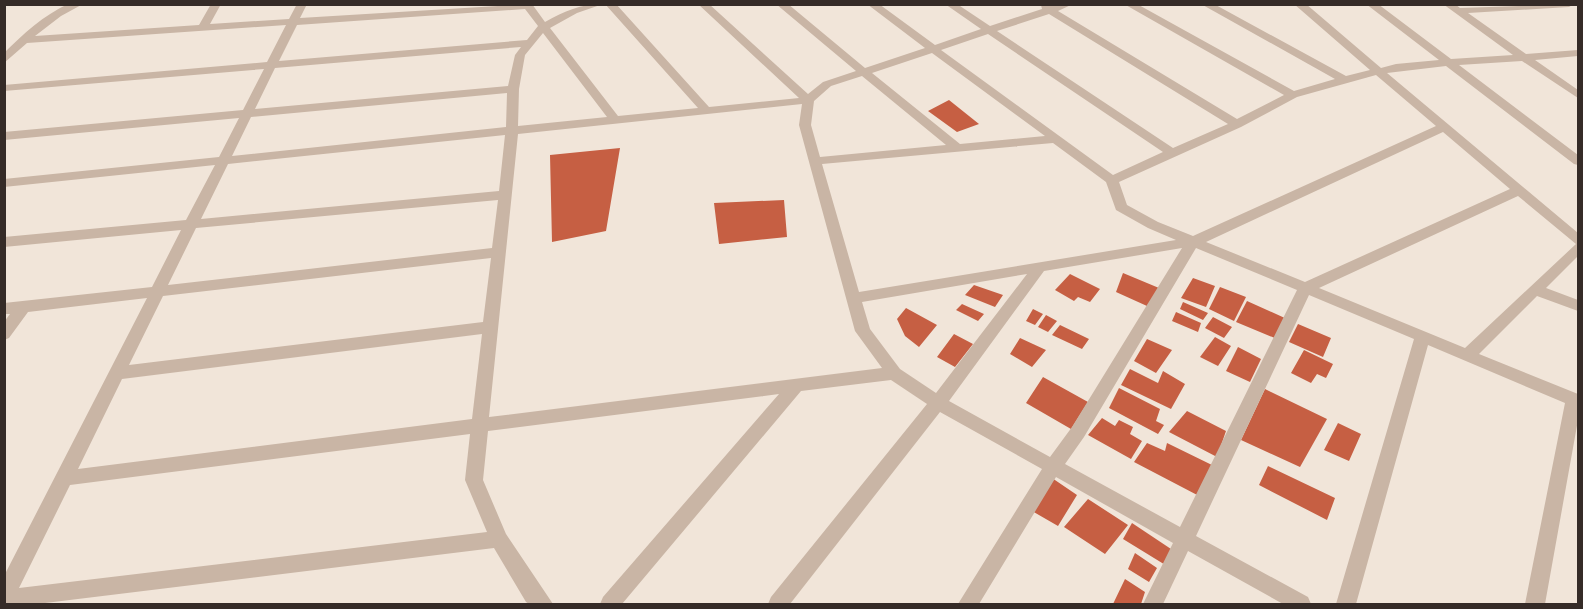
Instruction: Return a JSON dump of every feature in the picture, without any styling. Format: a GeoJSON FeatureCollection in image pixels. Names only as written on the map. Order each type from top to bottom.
{"type":"FeatureCollection","features":[{"type":"Feature","properties":{"kind":"street"},"geometry":{"type":"LineString","coordinates":[[4,60],[24,40],[64,10],[78,4]]}},
{"type":"Feature","properties":{"kind":"street"},"geometry":{"type":"LineString","coordinates":[[203,27],[216,4]]}},
{"type":"Feature","properties":{"kind":"street"},"geometry":{"type":"LineString","coordinates":[[4,598],[302,4]]}},
{"type":"Feature","properties":{"kind":"street"},"geometry":{"type":"LineString","coordinates":[[543,604],[533,595],[499,539],[474,480],[512,130],[513,89],[520,56],[543,27],[573,11],[598,4]]}},
{"type":"Feature","properties":{"kind":"street"},"geometry":{"type":"LineString","coordinates":[[610,4],[706,110]]}},
{"type":"Feature","properties":{"kind":"street"},"geometry":{"type":"LineString","coordinates":[[703,4],[808,100]]}},
{"type":"Feature","properties":{"kind":"street"},"geometry":{"type":"LineString","coordinates":[[781,4],[957,148]]}},
{"type":"Feature","properties":{"kind":"street"},"geometry":{"type":"LineString","coordinates":[[872,4],[1112,180],[1121,207],[1153,225],[1193,242],[1576,400],[1535,604]]}},
{"type":"Feature","properties":{"kind":"street"},"geometry":{"type":"LineString","coordinates":[[950,4],[1172,153]]}},
{"type":"Feature","properties":{"kind":"street"},"geometry":{"type":"LineString","coordinates":[[4,183],[808,100],[827,84],[989,31],[1046,7],[1068,4]]}},
{"type":"Feature","properties":{"kind":"street"},"geometry":{"type":"LineString","coordinates":[[1129,4],[1293,95]]}},
{"type":"Feature","properties":{"kind":"street"},"geometry":{"type":"LineString","coordinates":[[1206,4],[1345,80]]}},
{"type":"Feature","properties":{"kind":"street"},"geometry":{"type":"LineString","coordinates":[[1299,4],[1578,240]]}},
{"type":"Feature","properties":{"kind":"street"},"geometry":{"type":"LineString","coordinates":[[1371,4],[1578,161]]}},
{"type":"Feature","properties":{"kind":"street"},"geometry":{"type":"LineString","coordinates":[[1453,8],[1569,4]]}},
{"type":"Feature","properties":{"kind":"street"},"geometry":{"type":"LineString","coordinates":[[24,40],[526,5],[615,120]]}},
{"type":"Feature","properties":{"kind":"street"},"geometry":{"type":"LineString","coordinates":[[1046,7],[1237,124]]}},
{"type":"Feature","properties":{"kind":"street"},"geometry":{"type":"LineString","coordinates":[[1453,8],[1578,95]]}},
{"type":"Feature","properties":{"kind":"street"},"geometry":{"type":"LineString","coordinates":[[4,88],[530,43]]}},
{"type":"Feature","properties":{"kind":"street"},"geometry":{"type":"LineString","coordinates":[[1112,180],[1237,124],[1293,95],[1345,80],[1396,67],[1578,53]]}},
{"type":"Feature","properties":{"kind":"street"},"geometry":{"type":"LineString","coordinates":[[4,136],[513,89]]}},
{"type":"Feature","properties":{"kind":"street"},"geometry":{"type":"LineString","coordinates":[[808,100],[805,125],[862,331],[894,373],[938,403],[1301,604]]}},
{"type":"Feature","properties":{"kind":"street"},"geometry":{"type":"LineString","coordinates":[[854,298],[1193,242],[1443,127]]}},
{"type":"Feature","properties":{"kind":"street"},"geometry":{"type":"LineString","coordinates":[[815,161],[1056,140]]}},
{"type":"Feature","properties":{"kind":"street"},"geometry":{"type":"LineString","coordinates":[[1153,604],[1305,288],[1520,190]]}},
{"type":"Feature","properties":{"kind":"street"},"geometry":{"type":"LineString","coordinates":[[4,242],[504,195]]}},
{"type":"Feature","properties":{"kind":"street"},"geometry":{"type":"LineString","coordinates":[[968,604],[1053,467],[1078,432],[1193,242]]}},
{"type":"Feature","properties":{"kind":"street"},"geometry":{"type":"LineString","coordinates":[[1468,355],[1578,248]]}},
{"type":"Feature","properties":{"kind":"street"},"geometry":{"type":"LineString","coordinates":[[4,309],[498,252]]}},
{"type":"Feature","properties":{"kind":"street"},"geometry":{"type":"LineString","coordinates":[[778,604],[938,403],[1040,267]]}},
{"type":"Feature","properties":{"kind":"street"},"geometry":{"type":"LineString","coordinates":[[1535,290],[1578,306]]}},
{"type":"Feature","properties":{"kind":"street"},"geometry":{"type":"LineString","coordinates":[[4,334],[23,307]]}},
{"type":"Feature","properties":{"kind":"street"},"geometry":{"type":"LineString","coordinates":[[117,373],[490,327]]}},
{"type":"Feature","properties":{"kind":"street"},"geometry":{"type":"LineString","coordinates":[[1347,604],[1422,337]]}},
{"type":"Feature","properties":{"kind":"street"},"geometry":{"type":"LineString","coordinates":[[64,478],[894,373]]}},
{"type":"Feature","properties":{"kind":"street"},"geometry":{"type":"LineString","coordinates":[[610,604],[796,386]]}},
{"type":"Feature","properties":{"kind":"street"},"geometry":{"type":"LineString","coordinates":[[4,598],[499,539]]}},
{"type":"Feature","properties":{"kind":"building"},"geometry":{"type":"Polygon","coordinates":[[[949,100],[979,124],[957,132],[928,111],[949,100]]]}},
{"type":"Feature","properties":{"kind":"building"},"geometry":{"type":"Polygon","coordinates":[[[620,148],[606,231],[552,242],[550,155],[620,148]]]}},
{"type":"Feature","properties":{"kind":"building"},"geometry":{"type":"Polygon","coordinates":[[[784,200],[787,237],[719,244],[714,203],[784,200]]]}},
{"type":"Feature","properties":{"kind":"building"},"geometry":{"type":"Polygon","coordinates":[[[1123,273],[1159,288],[1147,306],[1116,292],[1123,273]]]}},
{"type":"Feature","properties":{"kind":"building"},"geometry":{"type":"Polygon","coordinates":[[[1070,274],[1100,289],[1090,302],[1078,297],[1074,301],[1055,290],[1070,274]]]}},
{"type":"Feature","properties":{"kind":"building"},"geometry":{"type":"Polygon","coordinates":[[[1193,278],[1215,286],[1206,307],[1181,298],[1193,278]]]}},
{"type":"Feature","properties":{"kind":"building"},"geometry":{"type":"Polygon","coordinates":[[[974,285],[1003,295],[995,307],[965,295],[974,285]]]}},
{"type":"Feature","properties":{"kind":"building"},"geometry":{"type":"Polygon","coordinates":[[[1220,287],[1246,297],[1234,321],[1209,309],[1220,287]]]}},
{"type":"Feature","properties":{"kind":"building"},"geometry":{"type":"Polygon","coordinates":[[[1247,301],[1287,319],[1277,339],[1236,322],[1247,301]]]}},
{"type":"Feature","properties":{"kind":"building"},"geometry":{"type":"Polygon","coordinates":[[[1183,302],[1208,313],[1203,320],[1180,309],[1183,302]]]}},
{"type":"Feature","properties":{"kind":"building"},"geometry":{"type":"Polygon","coordinates":[[[962,304],[984,314],[978,321],[956,310],[962,304]]]}},
{"type":"Feature","properties":{"kind":"building"},"geometry":{"type":"Polygon","coordinates":[[[906,308],[937,325],[919,347],[905,336],[897,319],[906,308]]]}},
{"type":"Feature","properties":{"kind":"building"},"geometry":{"type":"Polygon","coordinates":[[[1033,309],[1043,314],[1035,325],[1026,321],[1033,309]]]}},
{"type":"Feature","properties":{"kind":"building"},"geometry":{"type":"Polygon","coordinates":[[[1176,312],[1201,323],[1198,332],[1172,321],[1176,312]]]}},
{"type":"Feature","properties":{"kind":"building"},"geometry":{"type":"Polygon","coordinates":[[[1046,315],[1057,321],[1048,332],[1038,327],[1046,315]]]}},
{"type":"Feature","properties":{"kind":"building"},"geometry":{"type":"Polygon","coordinates":[[[1213,317],[1232,327],[1224,338],[1205,328],[1213,317]]]}},
{"type":"Feature","properties":{"kind":"building"},"geometry":{"type":"Polygon","coordinates":[[[1298,324],[1331,338],[1323,357],[1289,342],[1298,324]]]}},
{"type":"Feature","properties":{"kind":"building"},"geometry":{"type":"Polygon","coordinates":[[[1060,325],[1089,339],[1082,349],[1052,335],[1060,325]]]}},
{"type":"Feature","properties":{"kind":"building"},"geometry":{"type":"Polygon","coordinates":[[[954,334],[973,344],[955,367],[937,357],[954,334]]]}},
{"type":"Feature","properties":{"kind":"building"},"geometry":{"type":"Polygon","coordinates":[[[1215,337],[1231,346],[1218,366],[1200,357],[1215,337]]]}},
{"type":"Feature","properties":{"kind":"building"},"geometry":{"type":"Polygon","coordinates":[[[1020,338],[1046,350],[1032,367],[1010,354],[1020,338]]]}},
{"type":"Feature","properties":{"kind":"building"},"geometry":{"type":"Polygon","coordinates":[[[1147,339],[1172,350],[1156,373],[1134,361],[1147,339]]]}},
{"type":"Feature","properties":{"kind":"building"},"geometry":{"type":"Polygon","coordinates":[[[1238,347],[1261,359],[1250,382],[1226,371],[1238,347]]]}},
{"type":"Feature","properties":{"kind":"building"},"geometry":{"type":"Polygon","coordinates":[[[1304,350],[1333,364],[1326,378],[1317,374],[1311,383],[1291,373],[1304,350]]]}},
{"type":"Feature","properties":{"kind":"building"},"geometry":{"type":"Polygon","coordinates":[[[1130,369],[1158,383],[1163,371],[1185,384],[1171,409],[1121,385],[1130,369]]]}},
{"type":"Feature","properties":{"kind":"building"},"geometry":{"type":"Polygon","coordinates":[[[1043,377],[1088,402],[1071,429],[1026,403],[1043,377]]]}},
{"type":"Feature","properties":{"kind":"building"},"geometry":{"type":"Polygon","coordinates":[[[1119,388],[1160,409],[1156,421],[1164,425],[1158,434],[1109,408],[1119,388]]]}},
{"type":"Feature","properties":{"kind":"building"},"geometry":{"type":"Polygon","coordinates":[[[1265,389],[1327,419],[1300,467],[1241,440],[1265,389]]]}},
{"type":"Feature","properties":{"kind":"building"},"geometry":{"type":"Polygon","coordinates":[[[1187,411],[1226,431],[1217,457],[1169,432],[1187,411]]]}},
{"type":"Feature","properties":{"kind":"building"},"geometry":{"type":"Polygon","coordinates":[[[1102,418],[1115,426],[1119,420],[1133,427],[1130,434],[1142,441],[1131,459],[1088,435],[1102,418]]]}},
{"type":"Feature","properties":{"kind":"building"},"geometry":{"type":"Polygon","coordinates":[[[1338,423],[1361,434],[1349,461],[1324,450],[1338,423]]]}},
{"type":"Feature","properties":{"kind":"building"},"geometry":{"type":"Polygon","coordinates":[[[1147,443],[1165,451],[1167,443],[1214,466],[1201,497],[1134,462],[1147,443]]]}},
{"type":"Feature","properties":{"kind":"building"},"geometry":{"type":"Polygon","coordinates":[[[1268,466],[1335,498],[1327,520],[1259,485],[1268,466]]]}},
{"type":"Feature","properties":{"kind":"building"},"geometry":{"type":"Polygon","coordinates":[[[1052,478],[1077,495],[1058,526],[1032,511],[1052,478]]]}},
{"type":"Feature","properties":{"kind":"building"},"geometry":{"type":"Polygon","coordinates":[[[1088,499],[1128,525],[1105,554],[1064,527],[1088,499]]]}},
{"type":"Feature","properties":{"kind":"building"},"geometry":{"type":"Polygon","coordinates":[[[1132,523],[1174,551],[1167,566],[1123,539],[1132,523]]]}},
{"type":"Feature","properties":{"kind":"building"},"geometry":{"type":"Polygon","coordinates":[[[1135,553],[1157,568],[1149,582],[1128,569],[1135,553]]]}},
{"type":"Feature","properties":{"kind":"building"},"geometry":{"type":"Polygon","coordinates":[[[1125,579],[1145,592],[1141,604],[1113,604],[1125,579]]]}}]}
